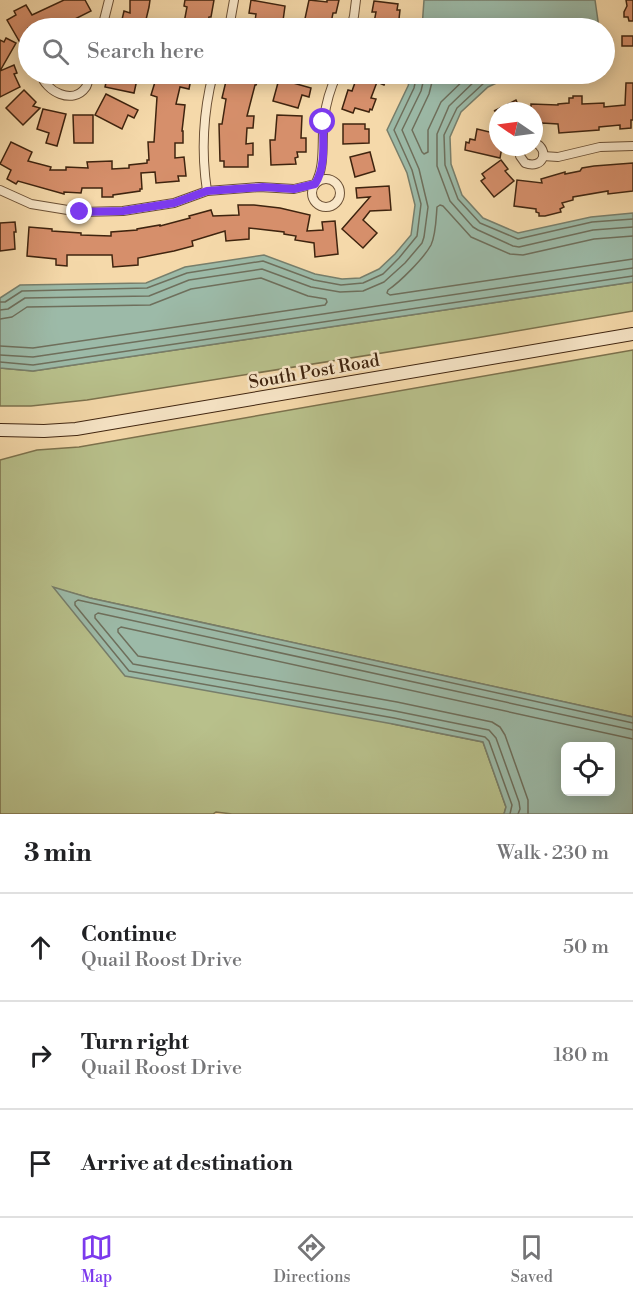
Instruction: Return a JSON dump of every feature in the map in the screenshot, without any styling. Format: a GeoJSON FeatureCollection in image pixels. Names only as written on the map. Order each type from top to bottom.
{"type":"FeatureCollection","features":[{"type":"Feature","properties":{"kind":"street"},"geometry":{"type":"LineString","coordinates":[[104,18],[109,0]]}},
{"type":"Feature","properties":{"kind":"street"},"geometry":{"type":"LineString","coordinates":[[231,18],[234,0]]}},
{"type":"Feature","properties":{"kind":"street"},"geometry":{"type":"LineString","coordinates":[[354,18],[356,0]]}},
{"type":"Feature","properties":{"kind":"street"},"geometry":{"type":"LineString","coordinates":[[45,84],[50,89],[66,95],[82,91],[87,84]]}},
{"type":"Feature","properties":{"kind":"street"},"geometry":{"type":"LineString","coordinates":[[207,191],[203,134],[206,99],[210,84]]}},
{"type":"Feature","properties":{"kind":"street"},"geometry":{"type":"LineString","coordinates":[[0,190],[31,204],[80,212],[123,211],[174,203],[207,191],[263,187],[294,189],[315,184],[321,168],[326,103],[333,84]]}},
{"type":"Feature","properties":{"kind":"street"},"geometry":{"type":"LineString","coordinates":[[520,156],[521,160],[529,165],[538,164],[543,156],[558,157],[600,147],[633,146]]}},
{"type":"Feature","properties":{"kind":"street","name":"South Post Road"},"geometry":{"type":"LineString","coordinates":[[0,430],[76,429],[633,334]]}},
{"type":"Feature","properties":{"kind":"green space"},"geometry":{"type":"Polygon","coordinates":[[[633,282],[633,311],[87,400],[31,406],[0,406],[0,368],[33,371],[633,282]]]}},
{"type":"Feature","properties":{"kind":"green space"},"geometry":{"type":"Polygon","coordinates":[[[633,350],[633,717],[90,598],[54,588],[393,724],[483,742],[506,807],[504,814],[232,814],[216,812],[213,814],[0,814],[0,460],[37,450],[79,447],[633,350]]]}},
{"type":"Feature","properties":{"kind":"water"},"geometry":{"type":"Polygon","coordinates":[[[424,0],[595,0],[598,18],[423,18],[424,0]]]}},
{"type":"Feature","properties":{"kind":"water"},"geometry":{"type":"Polygon","coordinates":[[[409,84],[494,84],[488,87],[461,112],[450,137],[451,164],[462,195],[483,218],[518,233],[591,217],[633,213],[633,282],[33,371],[0,368],[0,298],[20,285],[146,283],[185,267],[264,255],[315,274],[342,279],[360,278],[379,269],[411,235],[415,205],[407,173],[387,130],[409,84]]]}},
{"type":"Feature","properties":{"kind":"water"},"geometry":{"type":"Polygon","coordinates":[[[53,587],[90,598],[633,717],[633,814],[504,814],[506,807],[483,742],[125,676],[53,587]]]}},
{"type":"Feature","properties":{"kind":"building"},"geometry":{"type":"Polygon","coordinates":[[[64,0],[85,0],[91,11],[77,18],[18,18],[18,39],[7,20],[16,15],[14,11],[26,5],[32,15],[64,0]]]}},
{"type":"Feature","properties":{"kind":"building"},"geometry":{"type":"Polygon","coordinates":[[[130,0],[150,0],[146,18],[122,18],[124,11],[130,13],[130,0]]]}},
{"type":"Feature","properties":{"kind":"building"},"geometry":{"type":"Polygon","coordinates":[[[185,0],[214,0],[211,17],[209,18],[185,18],[187,7],[184,6],[185,0]]]}},
{"type":"Feature","properties":{"kind":"building"},"geometry":{"type":"Polygon","coordinates":[[[251,0],[285,6],[283,18],[255,18],[256,14],[249,13],[251,0]]]}},
{"type":"Feature","properties":{"kind":"building"},"geometry":{"type":"Polygon","coordinates":[[[309,0],[327,2],[327,0],[339,0],[336,13],[333,13],[332,18],[305,18],[309,0]]]}},
{"type":"Feature","properties":{"kind":"building"},"geometry":{"type":"Polygon","coordinates":[[[626,0],[633,0],[633,21],[624,17],[626,0]]]}},
{"type":"Feature","properties":{"kind":"building"},"geometry":{"type":"Polygon","coordinates":[[[374,1],[398,4],[397,10],[400,10],[399,18],[375,18],[376,12],[372,12],[374,1]]]}},
{"type":"Feature","properties":{"kind":"building"},"geometry":{"type":"Polygon","coordinates":[[[622,36],[633,36],[633,46],[622,46],[622,36]]]}},
{"type":"Feature","properties":{"kind":"building"},"geometry":{"type":"Polygon","coordinates":[[[6,38],[16,43],[0,71],[0,40],[4,42],[6,38]]]}},
{"type":"Feature","properties":{"kind":"building"},"geometry":{"type":"Polygon","coordinates":[[[14,65],[17,73],[14,74],[20,87],[0,97],[0,71],[14,65]]]}},
{"type":"Feature","properties":{"kind":"building"},"geometry":{"type":"Polygon","coordinates":[[[626,83],[633,83],[631,128],[620,129],[620,125],[599,127],[599,130],[559,133],[558,124],[543,123],[543,104],[569,103],[569,98],[573,96],[582,96],[582,104],[604,103],[604,107],[625,105],[626,83]]]}},
{"type":"Feature","properties":{"kind":"building"},"geometry":{"type":"Polygon","coordinates":[[[106,84],[136,84],[134,93],[105,87],[106,84]]]}},
{"type":"Feature","properties":{"kind":"building"},"geometry":{"type":"Polygon","coordinates":[[[154,84],[190,84],[189,89],[180,87],[176,104],[185,105],[183,143],[175,143],[175,158],[184,157],[186,176],[178,176],[179,181],[156,183],[155,172],[141,173],[142,189],[140,191],[102,197],[102,188],[82,188],[81,193],[64,192],[64,194],[18,181],[16,184],[7,179],[11,170],[0,164],[11,142],[32,152],[28,161],[51,167],[50,170],[66,170],[66,167],[88,168],[87,162],[112,161],[112,169],[129,168],[129,165],[147,163],[149,160],[148,142],[154,142],[157,97],[151,95],[154,84]]]}},
{"type":"Feature","properties":{"kind":"building"},"geometry":{"type":"Polygon","coordinates":[[[225,84],[256,84],[247,116],[254,116],[253,128],[247,128],[246,144],[253,143],[253,155],[248,155],[248,167],[224,167],[224,161],[220,161],[219,124],[222,124],[226,99],[222,98],[225,84]]]}},
{"type":"Feature","properties":{"kind":"building"},"geometry":{"type":"Polygon","coordinates":[[[278,84],[297,84],[311,88],[309,97],[302,95],[298,108],[273,101],[278,84]]]}},
{"type":"Feature","properties":{"kind":"building"},"geometry":{"type":"Polygon","coordinates":[[[354,84],[376,84],[371,98],[376,99],[372,110],[370,109],[369,112],[355,108],[353,113],[342,109],[348,90],[352,91],[354,84]]]}},
{"type":"Feature","properties":{"kind":"building"},"geometry":{"type":"Polygon","coordinates":[[[24,90],[36,102],[33,106],[40,108],[23,125],[6,108],[24,90]]]}},
{"type":"Feature","properties":{"kind":"building"},"geometry":{"type":"Polygon","coordinates":[[[106,94],[138,110],[134,118],[128,115],[122,129],[95,115],[106,94]]]}},
{"type":"Feature","properties":{"kind":"building"},"geometry":{"type":"Polygon","coordinates":[[[43,109],[66,114],[57,146],[46,143],[49,133],[37,129],[43,109]]]}},
{"type":"Feature","properties":{"kind":"building"},"geometry":{"type":"Polygon","coordinates":[[[73,115],[93,115],[93,143],[74,143],[73,115]]]}},
{"type":"Feature","properties":{"kind":"building"},"geometry":{"type":"Polygon","coordinates":[[[277,115],[302,116],[301,138],[306,138],[306,152],[297,152],[296,164],[271,165],[270,140],[275,140],[277,115]]]}},
{"type":"Feature","properties":{"kind":"building"},"geometry":{"type":"Polygon","coordinates":[[[343,124],[365,124],[365,129],[369,129],[369,143],[343,144],[343,124]]]}},
{"type":"Feature","properties":{"kind":"building"},"geometry":{"type":"Polygon","coordinates":[[[477,129],[489,132],[489,155],[465,150],[466,142],[469,143],[470,139],[475,140],[477,129]]]}},
{"type":"Feature","properties":{"kind":"building"},"geometry":{"type":"Polygon","coordinates":[[[370,152],[375,171],[355,177],[350,157],[370,152]]]}},
{"type":"Feature","properties":{"kind":"building"},"geometry":{"type":"Polygon","coordinates":[[[501,160],[508,169],[505,171],[514,181],[494,197],[481,181],[485,178],[482,174],[501,160]]]}},
{"type":"Feature","properties":{"kind":"building"},"geometry":{"type":"Polygon","coordinates":[[[633,163],[633,191],[608,194],[608,191],[573,197],[573,200],[562,203],[564,207],[560,209],[561,212],[545,216],[539,216],[536,209],[514,206],[517,180],[542,183],[541,179],[565,172],[565,174],[580,171],[582,168],[633,163]]]}},
{"type":"Feature","properties":{"kind":"building"},"geometry":{"type":"Polygon","coordinates":[[[389,186],[391,210],[370,211],[363,220],[377,233],[363,248],[342,229],[370,197],[357,198],[356,188],[389,186]]]}},
{"type":"Feature","properties":{"kind":"building"},"geometry":{"type":"Polygon","coordinates":[[[238,205],[280,208],[310,215],[307,231],[323,230],[322,222],[335,221],[338,254],[315,257],[314,243],[295,240],[296,236],[284,234],[284,232],[249,228],[249,239],[226,241],[225,231],[192,241],[193,246],[138,258],[138,265],[113,267],[112,255],[67,255],[67,266],[56,265],[56,259],[27,256],[29,227],[81,233],[81,235],[111,236],[111,232],[160,226],[211,210],[213,216],[239,215],[238,205]]]}},
{"type":"Feature","properties":{"kind":"building"},"geometry":{"type":"Polygon","coordinates":[[[15,222],[15,249],[0,251],[0,223],[15,222]]]}},
{"type":"Feature","properties":{"kind":"route"},"geometry":{"type":"LineString","coordinates":[[80,212],[123,211],[174,203],[207,191],[307,187],[315,184],[319,178],[323,122]]}}]}
